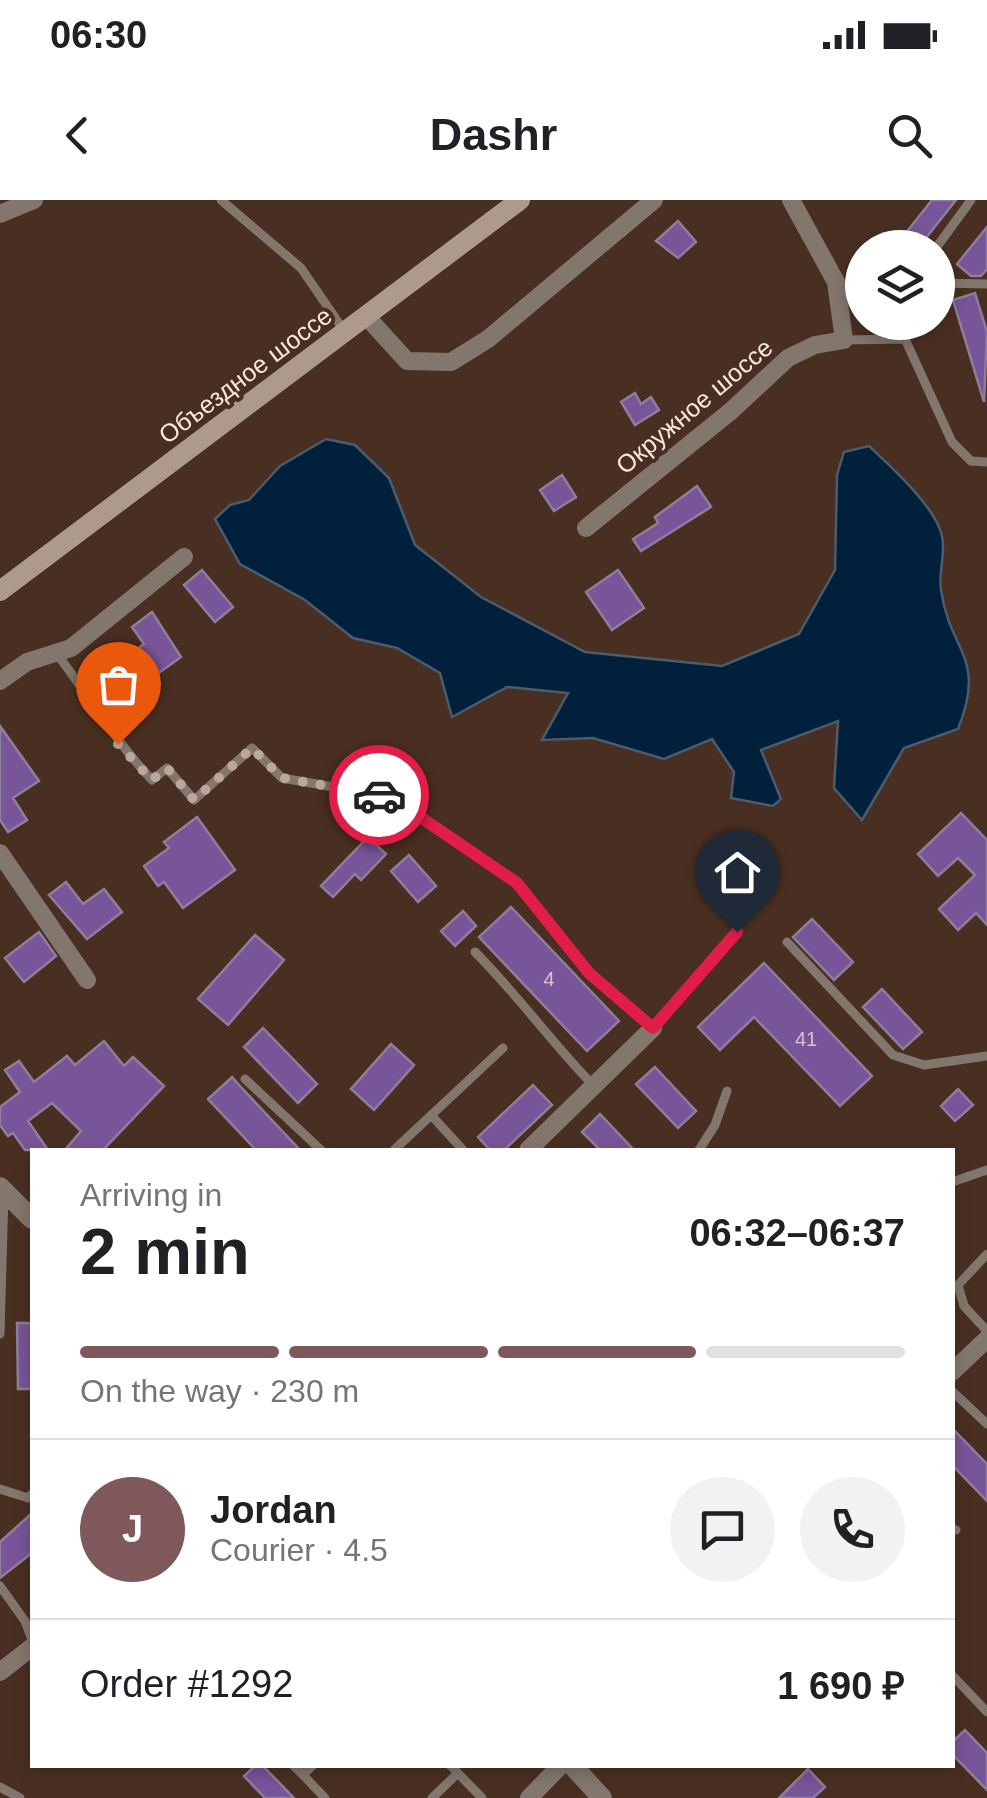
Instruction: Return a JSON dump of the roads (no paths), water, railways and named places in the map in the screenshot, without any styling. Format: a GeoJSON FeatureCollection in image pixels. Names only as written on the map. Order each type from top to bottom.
{"type":"FeatureCollection","features":[{"type":"Feature","properties":{"kind":"main road","name":"Объездное шоссе"},"geometry":{"type":"LineString","coordinates":[[0,591],[520,200]]}},
{"type":"Feature","properties":{"kind":"street"},"geometry":{"type":"LineString","coordinates":[[0,214],[34,200]]}},
{"type":"Feature","properties":{"kind":"street"},"geometry":{"type":"LineString","coordinates":[[366,316],[407,361],[450,362],[488,339],[654,200]]}},
{"type":"Feature","properties":{"kind":"street"},"geometry":{"type":"LineString","coordinates":[[791,200],[836,282],[844,340]]}},
{"type":"Feature","properties":{"kind":"street","name":"Окружное шоссе"},"geometry":{"type":"LineString","coordinates":[[586,528],[731,410],[788,358],[816,345],[844,340]]}},
{"type":"Feature","properties":{"kind":"street"},"geometry":{"type":"LineString","coordinates":[[0,681],[27,662],[71,648],[184,557]]}},
{"type":"Feature","properties":{"kind":"street"},"geometry":{"type":"LineString","coordinates":[[0,852],[87,980]]}},
{"type":"Feature","properties":{"kind":"street"},"geometry":{"type":"LineString","coordinates":[[530,1148],[653,1028]]}},
{"type":"Feature","properties":{"kind":"street"},"geometry":{"type":"LineString","coordinates":[[2,1189],[30,1216]]}},
{"type":"Feature","properties":{"kind":"street"},"geometry":{"type":"LineString","coordinates":[[955,1369],[987,1340]]}},
{"type":"Feature","properties":{"kind":"street"},"geometry":{"type":"LineString","coordinates":[[0,1672],[30,1646]]}},
{"type":"Feature","properties":{"kind":"street"},"geometry":{"type":"LineString","coordinates":[[528,1798],[558,1768]]}},
{"type":"Feature","properties":{"kind":"street"},"geometry":{"type":"LineString","coordinates":[[575,1768],[602,1798]]}},
{"type":"Feature","properties":{"kind":"lane"},"geometry":{"type":"LineString","coordinates":[[222,200],[301,268],[344,332]]}},
{"type":"Feature","properties":{"kind":"lane"},"geometry":{"type":"LineString","coordinates":[[949,230],[971,200]]}},
{"type":"Feature","properties":{"kind":"lane"},"geometry":{"type":"LineString","coordinates":[[955,283],[987,284]]}},
{"type":"Feature","properties":{"kind":"lane"},"geometry":{"type":"LineString","coordinates":[[905,340],[952,442],[971,461],[987,462]]}},
{"type":"Feature","properties":{"kind":"lane"},"geometry":{"type":"LineString","coordinates":[[57,654],[104,716],[118,744],[152,780],[167,768],[194,800],[252,748],[282,778],[391,797],[517,883],[589,973],[653,1028],[737,932]]}},
{"type":"Feature","properties":{"kind":"lane"},"geometry":{"type":"LineString","coordinates":[[787,942],[893,1055],[924,1064],[987,1056]]}},
{"type":"Feature","properties":{"kind":"lane"},"geometry":{"type":"LineString","coordinates":[[475,952],[524,1001],[542,1032],[593,1085]]}},
{"type":"Feature","properties":{"kind":"lane"},"geometry":{"type":"LineString","coordinates":[[396,1148],[503,1048]]}},
{"type":"Feature","properties":{"kind":"lane"},"geometry":{"type":"LineString","coordinates":[[245,1079],[319,1148]]}},
{"type":"Feature","properties":{"kind":"lane"},"geometry":{"type":"LineString","coordinates":[[700,1148],[716,1124],[728,1091]]}},
{"type":"Feature","properties":{"kind":"lane"},"geometry":{"type":"LineString","coordinates":[[432,1115],[461,1148]]}},
{"type":"Feature","properties":{"kind":"lane"},"geometry":{"type":"LineString","coordinates":[[955,1181],[987,1170]]}},
{"type":"Feature","properties":{"kind":"lane"},"geometry":{"type":"LineString","coordinates":[[0,1334],[2,1189]]}},
{"type":"Feature","properties":{"kind":"lane"},"geometry":{"type":"LineString","coordinates":[[987,1254],[956,1282],[958,1306],[987,1331]]}},
{"type":"Feature","properties":{"kind":"lane"},"geometry":{"type":"LineString","coordinates":[[955,1395],[987,1424]]}},
{"type":"Feature","properties":{"kind":"lane"},"geometry":{"type":"LineString","coordinates":[[0,1488],[30,1496]]}},
{"type":"Feature","properties":{"kind":"lane"},"geometry":{"type":"LineString","coordinates":[[0,1586],[25,1621],[30,1637]]}},
{"type":"Feature","properties":{"kind":"lane"},"geometry":{"type":"LineString","coordinates":[[955,1679],[987,1712]]}},
{"type":"Feature","properties":{"kind":"lane"},"geometry":{"type":"LineString","coordinates":[[296,1768],[324,1798]]}},
{"type":"Feature","properties":{"kind":"lane"},"geometry":{"type":"LineString","coordinates":[[302,1775],[310,1768]]}},
{"type":"Feature","properties":{"kind":"lane"},"geometry":{"type":"LineString","coordinates":[[432,1798],[454,1769],[482,1798]]}},
{"type":"Feature","properties":{"kind":"lane"},"geometry":{"type":"LineString","coordinates":[[0,1787],[20,1798]]}},
{"type":"Feature","properties":{"kind":"water"},"geometry":{"type":"Polygon","coordinates":[[[326,439],[355,445],[389,478],[415,545],[481,597],[585,652],[722,666],[799,634],[835,570],[837,475],[844,452],[869,446],[922,500],[942,536],[941,590],[968,670],[966,705],[958,729],[904,748],[862,820],[834,788],[838,721],[761,750],[781,799],[773,806],[731,798],[734,772],[712,739],[664,759],[593,738],[542,740],[568,693],[507,687],[452,717],[440,673],[397,648],[353,638],[305,600],[240,564],[215,519],[230,505],[249,500],[280,466],[326,439]]]}}]}
